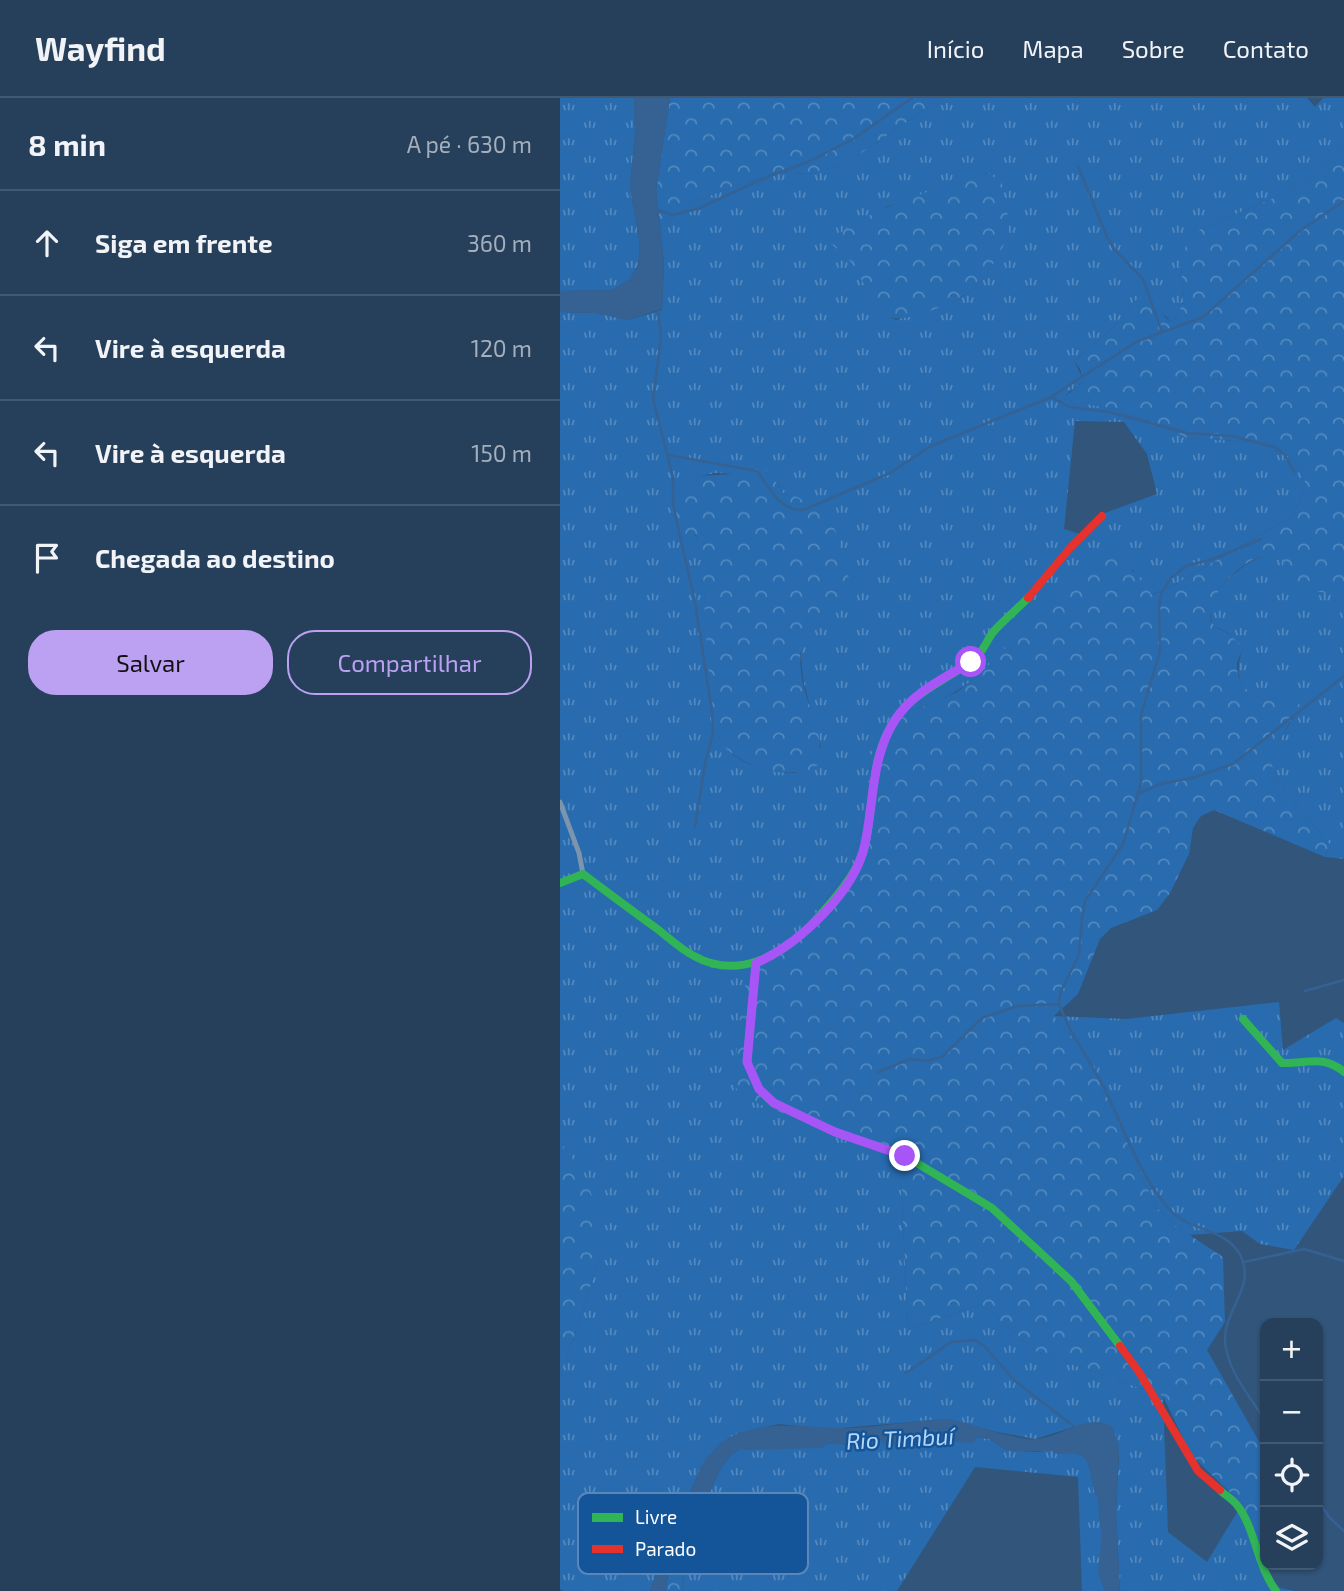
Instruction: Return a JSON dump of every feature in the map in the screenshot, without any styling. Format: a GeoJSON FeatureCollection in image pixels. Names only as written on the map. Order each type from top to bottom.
{"type":"FeatureCollection","features":[{"type":"Feature","properties":{"kind":"street"},"geometry":{"type":"LineString","coordinates":[[560,802],[579,853],[583,874],[695,957],[722,965],[739,966],[756,963],[777,954],[803,934],[827,908],[858,865],[865,845],[872,787],[880,751],[895,719],[933,684],[978,656],[992,634],[1040,586],[1061,558],[1102,516]]}},
{"type":"Feature","properties":{"kind":"street"},"geometry":{"type":"LineString","coordinates":[[560,883],[583,874]]}},
{"type":"Feature","properties":{"kind":"street"},"geometry":{"type":"LineString","coordinates":[[756,963],[747,1062],[759,1089],[774,1103],[823,1126],[905,1156],[992,1208],[1071,1281],[1139,1372],[1198,1471],[1237,1505],[1244,1517],[1266,1579],[1276,1591]]}},
{"type":"Feature","properties":{"kind":"street"},"geometry":{"type":"LineString","coordinates":[[1243,1019],[1282,1063],[1328,1061],[1344,1072]]}},
{"type":"Feature","properties":{"kind":"green space"},"geometry":{"type":"Polygon","coordinates":[[[560,98],[634,98],[635,134],[630,187],[640,245],[638,265],[630,279],[612,290],[560,291],[560,98]]]}},
{"type":"Feature","properties":{"kind":"green space"},"geometry":{"type":"Polygon","coordinates":[[[670,98],[942,98],[848,162],[810,174],[776,172],[737,185],[696,201],[660,226],[656,191],[670,98]]]}},
{"type":"Feature","properties":{"kind":"green space"},"geometry":{"type":"Polygon","coordinates":[[[942,98],[1307,98],[1315,107],[1323,98],[1344,98],[1344,146],[1316,175],[1273,198],[1199,230],[1181,263],[1183,302],[1177,316],[1171,322],[1163,313],[1134,301],[1113,328],[1074,361],[1084,381],[1063,399],[1113,409],[1153,422],[1187,438],[1273,443],[1297,464],[1305,482],[1293,518],[1174,585],[1151,595],[1137,579],[1133,569],[958,690],[927,705],[891,716],[891,728],[895,737],[867,805],[850,868],[804,929],[745,1098],[900,1158],[908,1329],[981,1304],[1037,1352],[1163,1396],[1168,1532],[1207,1562],[1242,1504],[1260,1559],[1260,1570],[1264,1570],[1280,1588],[1294,1591],[1120,1591],[1116,1512],[1119,1455],[1083,1424],[1035,1439],[947,1419],[829,1429],[779,1424],[738,1433],[702,1465],[690,1493],[578,1493],[578,1574],[656,1574],[650,1591],[560,1589],[560,1379],[598,1262],[586,1179],[560,1141],[560,312],[596,313],[628,320],[662,310],[664,263],[660,226],[696,201],[776,172],[810,174],[848,162],[942,98]],[[988,173],[886,207],[846,256],[860,274],[876,303],[896,320],[958,299],[979,285],[985,276],[988,173]],[[1075,421],[1064,529],[1086,536],[1102,514],[1157,494],[1147,454],[1124,422],[1075,421]],[[716,473],[696,478],[673,498],[703,549],[704,591],[718,736],[731,753],[750,765],[795,773],[821,747],[803,680],[800,643],[806,619],[798,498],[783,493],[777,483],[716,473]]]}},
{"type":"Feature","properties":{"kind":"green space"},"geometry":{"type":"Polygon","coordinates":[[[1344,146],[1344,596],[1309,590],[1285,580],[1283,561],[1273,556],[1260,557],[1233,574],[1221,587],[1213,601],[1210,614],[1213,624],[1243,648],[1237,671],[1245,688],[1265,701],[1276,697],[1292,697],[1300,705],[1271,761],[1275,779],[1331,846],[1325,857],[1214,810],[1201,816],[1193,828],[1189,854],[1170,893],[1157,910],[1111,928],[1100,939],[1078,994],[1054,1016],[1089,1057],[1156,1207],[1176,1226],[1223,1257],[1225,1322],[1207,1350],[1260,1443],[1260,1558],[1242,1504],[1191,1455],[1163,1396],[1037,1352],[981,1304],[908,1329],[900,1158],[744,1098],[732,1083],[747,974],[804,929],[850,868],[867,805],[870,751],[895,738],[890,716],[922,707],[957,692],[979,675],[1081,570],[1105,560],[1122,557],[1152,595],[1293,518],[1305,482],[1297,464],[1273,443],[1187,438],[1153,422],[1113,409],[1062,399],[1084,381],[1074,361],[1113,328],[1134,301],[1144,296],[1155,297],[1166,318],[1171,322],[1177,316],[1183,302],[1181,263],[1186,245],[1199,230],[1273,198],[1316,175],[1344,146]]]}},
{"type":"Feature","properties":{"kind":"green space"},"geometry":{"type":"Polygon","coordinates":[[[988,173],[1002,183],[1009,231],[1004,245],[981,283],[964,296],[921,314],[896,318],[881,311],[848,259],[829,241],[885,208],[988,173]]]}},
{"type":"Feature","properties":{"kind":"green space"},"geometry":{"type":"Polygon","coordinates":[[[759,469],[769,471],[783,493],[798,497],[832,520],[856,602],[806,620],[801,642],[801,671],[820,748],[815,769],[805,771],[766,770],[734,755],[722,744],[711,695],[700,548],[695,534],[687,537],[675,522],[673,498],[693,479],[759,469]]]}},
{"type":"Feature","properties":{"kind":"green space"},"geometry":{"type":"Polygon","coordinates":[[[1269,554],[1279,556],[1334,594],[1344,596],[1344,859],[1325,857],[1331,846],[1275,779],[1270,761],[1295,715],[1276,697],[1265,701],[1243,686],[1239,666],[1243,648],[1228,633],[1213,625],[1211,618],[1211,601],[1223,584],[1245,565],[1269,554]]]}},
{"type":"Feature","properties":{"kind":"green space"},"geometry":{"type":"Polygon","coordinates":[[[1279,1002],[1283,1050],[1336,1018],[1344,1023],[1344,1176],[1294,1250],[1260,1244],[1242,1231],[1189,1235],[1156,1207],[1089,1057],[1054,1016],[1126,1019],[1279,1002]]]}},
{"type":"Feature","properties":{"kind":"green space"},"geometry":{"type":"Polygon","coordinates":[[[560,1141],[586,1179],[598,1213],[598,1262],[560,1379],[560,1141]]]}},
{"type":"Feature","properties":{"kind":"green space"},"geometry":{"type":"Polygon","coordinates":[[[923,1433],[989,1439],[1006,1450],[1039,1452],[1076,1446],[1089,1449],[1097,1475],[1100,1520],[1109,1564],[1111,1591],[1082,1591],[1078,1477],[975,1467],[897,1591],[682,1591],[684,1574],[808,1574],[808,1493],[709,1493],[722,1466],[731,1455],[741,1448],[774,1441],[858,1445],[923,1433]]]}},
{"type":"Feature","properties":{"kind":"green space"},"geometry":{"type":"Polygon","coordinates":[[[669,1574],[684,1574],[682,1591],[665,1591],[669,1574]]]}},
{"type":"Feature","properties":{"kind":"shaded area"},"geometry":{"type":"Polygon","coordinates":[[[634,98],[670,98],[656,191],[664,263],[662,309],[628,320],[596,313],[560,312],[560,291],[612,290],[630,279],[638,265],[640,245],[630,187],[635,134],[634,98]]]}},
{"type":"Feature","properties":{"kind":"shaded area"},"geometry":{"type":"Polygon","coordinates":[[[947,1419],[1028,1439],[1048,1437],[1085,1423],[1104,1423],[1113,1427],[1119,1447],[1116,1512],[1120,1591],[1111,1591],[1093,1458],[1089,1449],[1076,1446],[1053,1451],[1017,1451],[1006,1450],[989,1439],[923,1433],[858,1445],[774,1441],[741,1448],[722,1466],[709,1493],[690,1493],[702,1465],[716,1447],[751,1429],[771,1426],[855,1428],[947,1419]]]}},
{"type":"Feature","properties":{"kind":"shaded area"},"geometry":{"type":"Polygon","coordinates":[[[656,1574],[669,1574],[665,1591],[650,1591],[656,1574]]]}},
{"type":"Feature","properties":{"kind":"waterway"},"geometry":{"type":"LineString","coordinates":[[658,210],[673,215],[700,208],[760,180],[810,161],[853,139],[912,98]]}},
{"type":"Feature","properties":{"kind":"waterway"},"geometry":{"type":"LineString","coordinates":[[1078,166],[1107,237],[1115,250],[1143,279],[1162,332]]}},
{"type":"Feature","properties":{"kind":"waterway"},"geometry":{"type":"LineString","coordinates":[[668,455],[757,471],[783,504],[797,510],[806,509],[890,473],[931,446],[1051,397],[1136,342],[1203,317],[1301,230],[1344,201]]}},
{"type":"Feature","properties":{"kind":"waterway"},"geometry":{"type":"LineString","coordinates":[[658,311],[661,338],[653,399],[673,477],[673,505],[695,602],[712,712],[713,733],[695,827]]}},
{"type":"Feature","properties":{"kind":"waterway"},"geometry":{"type":"LineString","coordinates":[[1052,397],[1069,407],[1109,412],[1187,433],[1232,436],[1274,447],[1285,455],[1294,472]]}},
{"type":"Feature","properties":{"kind":"waterway"},"geometry":{"type":"LineString","coordinates":[[1260,1412],[1240,1382],[1226,1351],[1226,1329],[1244,1280],[1242,1259],[1228,1241],[1177,1216],[1159,1197],[1126,1137],[1106,1091],[1062,1013],[1059,1002],[1061,991],[1079,955],[1085,901],[1123,844],[1141,783],[1141,715],[1160,651],[1161,594],[1171,578],[1186,566],[1213,559],[1261,539]]}},
{"type":"Feature","properties":{"kind":"waterway"},"geometry":{"type":"LineString","coordinates":[[1138,794],[1160,784],[1192,778],[1233,764],[1344,676]]}},
{"type":"Feature","properties":{"kind":"waterway"},"geometry":{"type":"LineString","coordinates":[[1305,991],[1344,980]]}},
{"type":"Feature","properties":{"kind":"waterway"},"geometry":{"type":"LineString","coordinates":[[878,1072],[910,1059],[927,1061],[942,1057],[982,1018],[1017,1006],[1060,1004]]}},
{"type":"Feature","properties":{"kind":"waterway"},"geometry":{"type":"LineString","coordinates":[[1244,1262],[1304,1249],[1344,1261]]}},
{"type":"Feature","properties":{"kind":"waterway"},"geometry":{"type":"LineString","coordinates":[[906,1373],[951,1342],[975,1340],[984,1346],[1015,1381],[1075,1427]]}},
{"type":"Feature","properties":{"kind":"waterway","name":"Rio Timbuí"},"geometry":{"type":"LineString","coordinates":[[889,1439],[957,1434],[970,1436]]}},
{"type":"Feature","properties":{"kind":"waterway","name":"Rio Timbuí"},"geometry":{"type":"LineString","coordinates":[[746,1443],[820,1441]]}},
{"type":"Feature","properties":{"kind":"waterway","name":"Rio Timbuí"},"geometry":{"type":"LineString","coordinates":[[1058,1447],[1079,1447],[1091,1456],[1095,1462],[1101,1491]]}},
{"type":"Feature","properties":{"kind":"waterway"},"geometry":{"type":"LineString","coordinates":[[1323,1507],[1344,1531]]}},
{"type":"Feature","properties":{"kind":"waterway","name":"Rio Timbuí"},"geometry":{"type":"LineString","coordinates":[[1109,1535],[1105,1571],[1112,1591]]}},
{"type":"Feature","properties":{"kind":"traffic: fast"},"geometry":{"type":"LineString","coordinates":[[560,883],[583,874],[684,950],[710,963],[742,965],[773,955],[812,924],[843,888],[856,867],[865,846],[881,748],[896,718],[923,692],[979,654],[994,631],[1028,598]]}},
{"type":"Feature","properties":{"kind":"traffic: fast"},"geometry":{"type":"LineString","coordinates":[[756,963],[747,1062],[759,1089],[773,1103],[835,1132],[905,1156],[992,1208],[1071,1281],[1120,1346]]}},
{"type":"Feature","properties":{"kind":"traffic: fast"},"geometry":{"type":"LineString","coordinates":[[1243,1019],[1282,1063],[1329,1063],[1344,1072]]}},
{"type":"Feature","properties":{"kind":"traffic: fast"},"geometry":{"type":"LineString","coordinates":[[1220,1490],[1243,1514],[1264,1570],[1276,1591]]}},
{"type":"Feature","properties":{"kind":"traffic: jam"},"geometry":{"type":"LineString","coordinates":[[1028,598],[1071,547],[1102,516]]}},
{"type":"Feature","properties":{"kind":"traffic: jam"},"geometry":{"type":"LineString","coordinates":[[1120,1346],[1139,1372],[1198,1471],[1220,1490]]}},
{"type":"Feature","properties":{"kind":"route"},"geometry":{"type":"LineString","coordinates":[[905,1156],[835,1132],[774,1103],[759,1089],[747,1062],[756,963],[777,954],[803,934],[847,883],[858,865],[865,845],[872,787],[880,751],[895,719],[912,700],[933,684],[971,662]]}}]}
